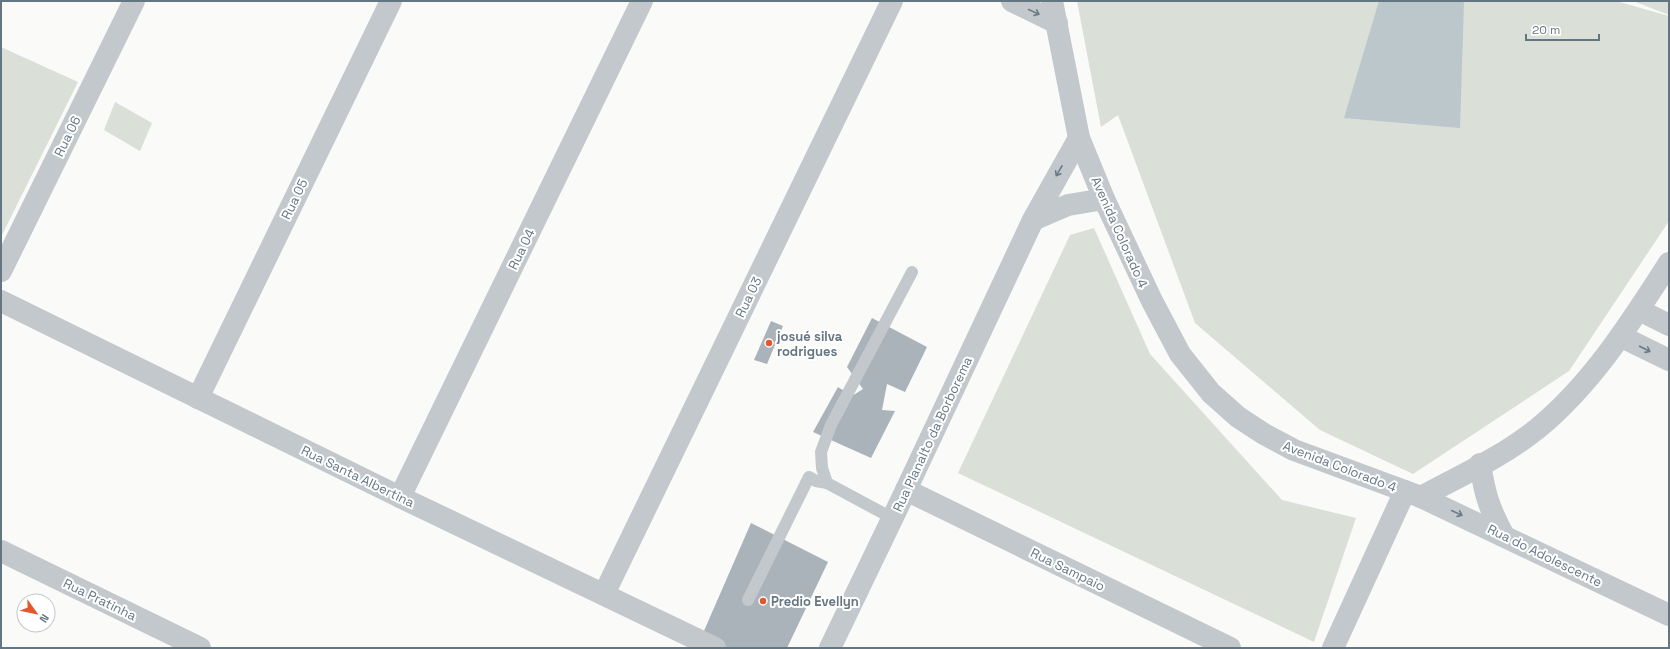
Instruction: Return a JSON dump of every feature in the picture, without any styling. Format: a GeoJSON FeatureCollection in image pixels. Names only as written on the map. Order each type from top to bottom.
{"type":"FeatureCollection","features":[{"type":"Feature","properties":{"kind":"street","name":"Rua 06"},"geometry":{"type":"LineString","coordinates":[[1,271],[134,1]]}},
{"type":"Feature","properties":{"kind":"street","name":"Rua 05"},"geometry":{"type":"LineString","coordinates":[[198,398],[390,1]]}},
{"type":"Feature","properties":{"kind":"street","name":"Rua 04"},"geometry":{"type":"LineString","coordinates":[[400,497],[642,1]]}},
{"type":"Feature","properties":{"kind":"street","name":"Rua 03"},"geometry":{"type":"LineString","coordinates":[[604,594],[892,1]]}},
{"type":"Feature","properties":{"kind":"street"},"geometry":{"type":"LineString","coordinates":[[1012,1],[1057,23]]}},
{"type":"Feature","properties":{"kind":"street","name":"Avenida Colorado 4"},"geometry":{"type":"LineString","coordinates":[[1052,1],[1079,138],[1104,199],[1152,301],[1180,354],[1210,393],[1238,417],[1264,434],[1294,450],[1413,494]]}},
{"type":"Feature","properties":{"kind":"street","name":"Rua Planalto da Borborema"},"geometry":{"type":"LineString","coordinates":[[830,648],[1033,220],[1079,138]]}},
{"type":"Feature","properties":{"kind":"street"},"geometry":{"type":"LineString","coordinates":[[1033,220],[1068,205],[1104,199]]}},
{"type":"Feature","properties":{"kind":"street"},"geometry":{"type":"LineString","coordinates":[[1333,648],[1413,494],[1480,464],[1508,449],[1536,429],[1562,407],[1622,337],[1669,263]]}},
{"type":"Feature","properties":{"kind":"street","name":"Rua Santa Albertina"},"geometry":{"type":"LineString","coordinates":[[1,301],[400,497],[716,648]]}},
{"type":"Feature","properties":{"kind":"street"},"geometry":{"type":"LineString","coordinates":[[1639,310],[1669,325]]}},
{"type":"Feature","properties":{"kind":"street"},"geometry":{"type":"LineString","coordinates":[[1622,337],[1669,360]]}},
{"type":"Feature","properties":{"kind":"street"},"geometry":{"type":"LineString","coordinates":[[1480,464],[1484,490],[1488,503],[1504,536]]}},
{"type":"Feature","properties":{"kind":"street","name":"Rua Sampaio"},"geometry":{"type":"LineString","coordinates":[[906,490],[1230,648]]}},
{"type":"Feature","properties":{"kind":"street","name":"Rua do Adolescente"},"geometry":{"type":"LineString","coordinates":[[1413,494],[1669,614]]}},
{"type":"Feature","properties":{"kind":"street","name":"Rua Pratinha"},"geometry":{"type":"LineString","coordinates":[[1,551],[200,648]]}},
{"type":"Feature","properties":{"kind":"lane"},"geometry":{"type":"LineString","coordinates":[[826,483],[822,468],[821,452],[831,425],[912,272]]}},
{"type":"Feature","properties":{"kind":"lane"},"geometry":{"type":"LineString","coordinates":[[748,600],[809,477],[816,481],[826,483],[892,518]]}},
{"type":"Feature","properties":{"kind":"shaded area"},"geometry":{"type":"Polygon","coordinates":[[[1077,1],[1616,1],[1669,16],[1669,221],[1569,371],[1413,474],[1320,430],[1195,323],[1118,115],[1101,127],[1077,1]]]}},
{"type":"Feature","properties":{"kind":"shaded area"},"geometry":{"type":"Polygon","coordinates":[[[1379,1],[1464,1],[1460,128],[1344,118],[1379,1]]]}},
{"type":"Feature","properties":{"kind":"shaded area"},"geometry":{"type":"Polygon","coordinates":[[[1633,1],[1669,1],[1669,15],[1633,1]]]}},
{"type":"Feature","properties":{"kind":"shaded area"},"geometry":{"type":"Polygon","coordinates":[[[1,47],[78,82],[1,237],[1,47]]]}},
{"type":"Feature","properties":{"kind":"shaded area"},"geometry":{"type":"Polygon","coordinates":[[[115,102],[152,123],[140,151],[104,130],[115,102]]]}},
{"type":"Feature","properties":{"kind":"shaded area"},"geometry":{"type":"Polygon","coordinates":[[[1094,228],[1150,354],[1282,500],[1356,518],[1314,642],[958,473],[1070,235],[1094,228]]]}},
{"type":"Feature","properties":{"kind":"building"},"geometry":{"type":"Polygon","coordinates":[[[872,318],[927,347],[905,392],[887,384],[882,410],[895,411],[871,458],[813,432],[838,387],[852,396],[863,389],[847,367],[872,318]]]}},
{"type":"Feature","properties":{"kind":"building","name":"josué silva rodrigues"},"geometry":{"type":"Polygon","coordinates":[[[771,321],[783,326],[767,364],[754,360],[771,321]]]}},
{"type":"Feature","properties":{"kind":"building","name":"Predio Evellyn"},"geometry":{"type":"Polygon","coordinates":[[[751,523],[828,562],[787,648],[727,648],[700,640],[751,523]]]}},
{"type":"Feature","properties":{"kind":"place","name":"josué silva rodrigues"},"geometry":{"type":"Point","coordinates":[769,343]}},
{"type":"Feature","properties":{"kind":"place","name":"Predio Evellyn"},"geometry":{"type":"Point","coordinates":[763,601]}}]}
